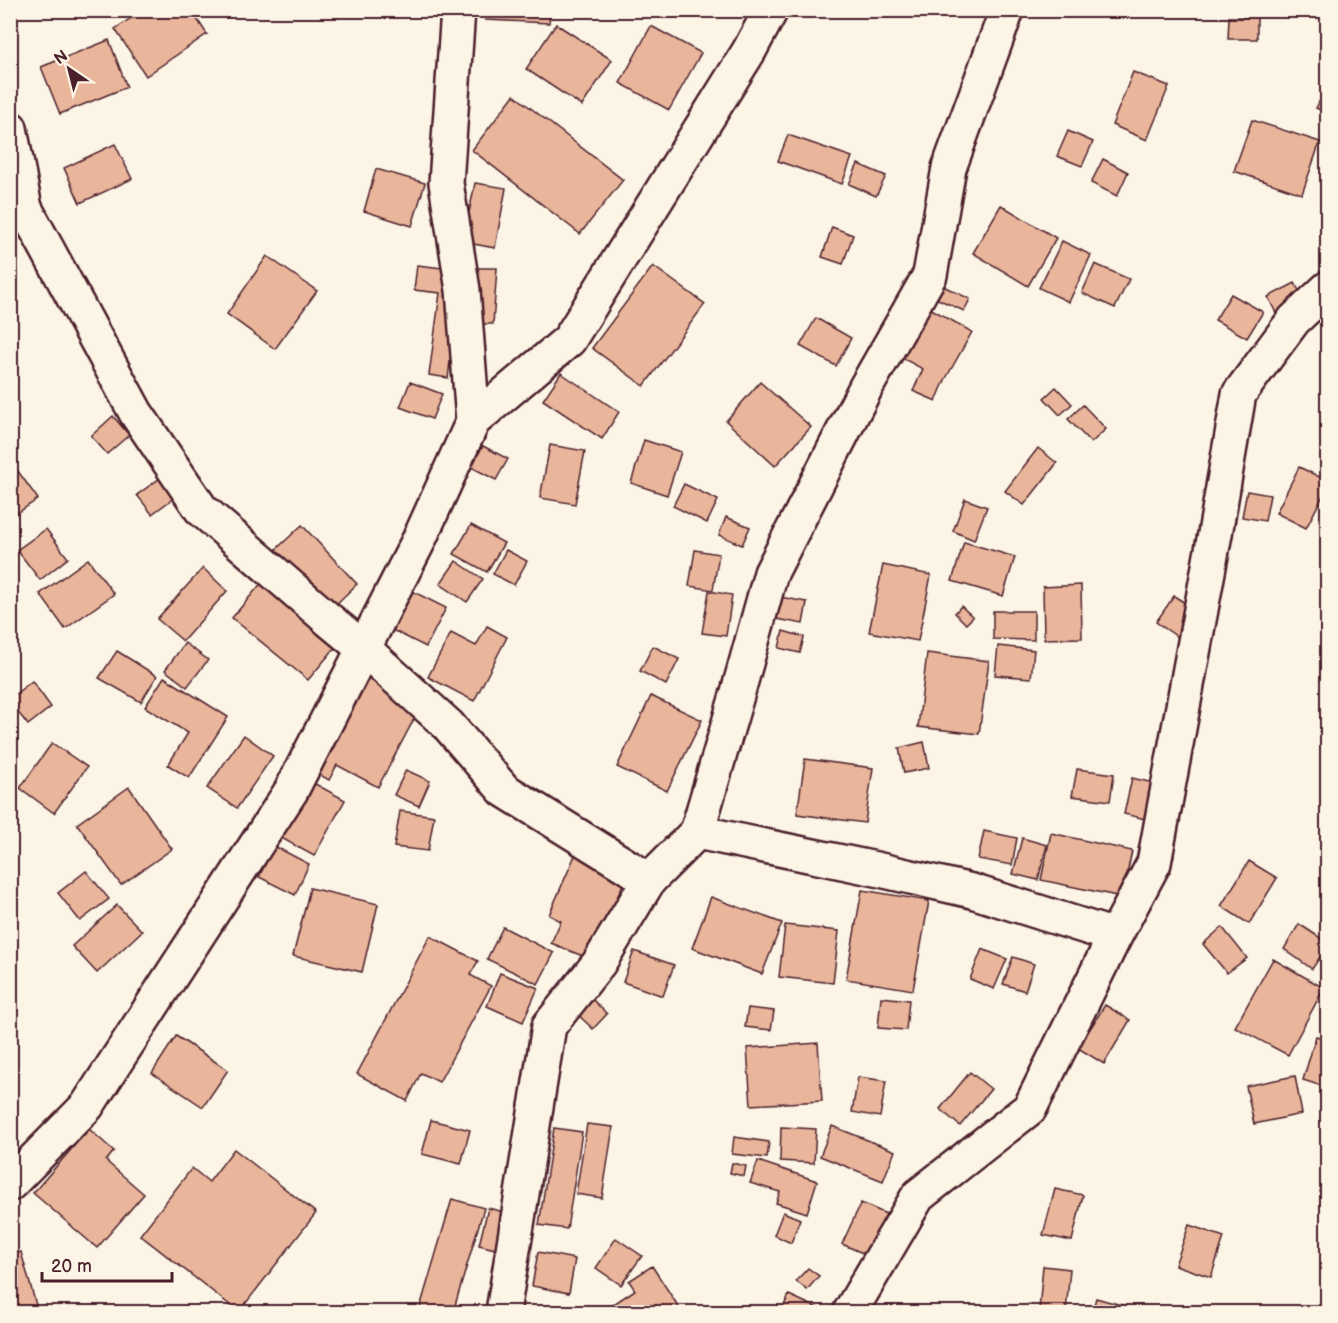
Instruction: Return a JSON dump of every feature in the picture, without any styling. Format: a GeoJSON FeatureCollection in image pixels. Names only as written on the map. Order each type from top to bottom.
{"type":"FeatureCollection","features":[{"type":"Feature","properties":{"kind":"street"},"geometry":{"type":"LineString","coordinates":[[458,10],[446,183],[463,291],[473,421]]}},
{"type":"Feature","properties":{"kind":"street"},"geometry":{"type":"LineString","coordinates":[[10,1184],[87,1106],[291,791],[418,542],[473,421],[569,340],[743,61],[771,10]]}},
{"type":"Feature","properties":{"kind":"street"},"geometry":{"type":"LineString","coordinates":[[503,1312],[549,1026],[599,963],[649,880],[697,832],[771,573],[866,387],[930,275],[949,168],[1007,10]]}},
{"type":"Feature","properties":{"kind":"street"},"geometry":{"type":"LineString","coordinates":[[10,128],[25,208],[136,413],[201,509],[364,649],[448,725],[504,790],[649,880]]}},
{"type":"Feature","properties":{"kind":"street"},"geometry":{"type":"LineString","coordinates":[[850,1312],[918,1196],[1030,1108],[1115,936],[1154,863],[1239,394],[1294,320],[1328,288]]}},
{"type":"Feature","properties":{"kind":"street"},"geometry":{"type":"LineString","coordinates":[[697,832],[972,891],[1115,936]]}},
{"type":"Feature","properties":{"kind":"building"},"geometry":{"type":"Polygon","coordinates":[[[143,10],[191,10],[207,34],[146,76],[115,29],[143,10]]]}},
{"type":"Feature","properties":{"kind":"building"},"geometry":{"type":"Polygon","coordinates":[[[486,10],[550,10],[549,23],[485,20],[486,10]]]}},
{"type":"Feature","properties":{"kind":"building"},"geometry":{"type":"Polygon","coordinates":[[[1229,17],[1257,17],[1257,39],[1228,39],[1229,17]]]}},
{"type":"Feature","properties":{"kind":"building"},"geometry":{"type":"Polygon","coordinates":[[[556,24],[612,60],[582,106],[526,69],[556,24]]]}},
{"type":"Feature","properties":{"kind":"building"},"geometry":{"type":"Polygon","coordinates":[[[651,26],[701,53],[669,110],[620,83],[651,26]]]}},
{"type":"Feature","properties":{"kind":"building"},"geometry":{"type":"Polygon","coordinates":[[[109,40],[127,87],[60,114],[41,67],[109,40]]]}},
{"type":"Feature","properties":{"kind":"building"},"geometry":{"type":"Polygon","coordinates":[[[1133,72],[1169,86],[1147,140],[1112,125],[1133,72]]]}},
{"type":"Feature","properties":{"kind":"building"},"geometry":{"type":"Polygon","coordinates":[[[1328,85],[1328,113],[1316,108],[1328,85]]]}},
{"type":"Feature","properties":{"kind":"building"},"geometry":{"type":"Polygon","coordinates":[[[514,95],[623,180],[580,234],[472,150],[514,95]]]}},
{"type":"Feature","properties":{"kind":"building"},"geometry":{"type":"Polygon","coordinates":[[[1252,120],[1320,142],[1302,194],[1234,171],[1252,120]]]}},
{"type":"Feature","properties":{"kind":"building"},"geometry":{"type":"Polygon","coordinates":[[[1068,131],[1093,142],[1082,166],[1057,156],[1068,131]]]}},
{"type":"Feature","properties":{"kind":"building"},"geometry":{"type":"Polygon","coordinates":[[[788,135],[852,157],[842,184],[778,161],[788,135]]]}},
{"type":"Feature","properties":{"kind":"building"},"geometry":{"type":"Polygon","coordinates":[[[115,144],[132,179],[80,203],[64,168],[115,144]]]}},
{"type":"Feature","properties":{"kind":"building"},"geometry":{"type":"Polygon","coordinates":[[[1103,159],[1128,172],[1117,196],[1091,183],[1103,159]]]}},
{"type":"Feature","properties":{"kind":"building"},"geometry":{"type":"Polygon","coordinates":[[[858,164],[886,176],[876,196],[849,184],[858,164]]]}},
{"type":"Feature","properties":{"kind":"building"},"geometry":{"type":"Polygon","coordinates":[[[376,169],[425,183],[412,226],[364,211],[376,169]]]}},
{"type":"Feature","properties":{"kind":"building"},"geometry":{"type":"Polygon","coordinates":[[[475,183],[506,188],[495,248],[463,242],[475,183]]]}},
{"type":"Feature","properties":{"kind":"building"},"geometry":{"type":"Polygon","coordinates":[[[1001,205],[1056,238],[1028,286],[973,253],[1001,205]]]}},
{"type":"Feature","properties":{"kind":"building"},"geometry":{"type":"Polygon","coordinates":[[[832,227],[853,235],[843,264],[822,257],[832,227]]]}},
{"type":"Feature","properties":{"kind":"building"},"geometry":{"type":"Polygon","coordinates":[[[1062,241],[1091,255],[1069,302],[1039,288],[1062,241]]]}},
{"type":"Feature","properties":{"kind":"building"},"geometry":{"type":"Polygon","coordinates":[[[267,256],[317,291],[275,349],[227,314],[267,256]]]}},
{"type":"Feature","properties":{"kind":"building"},"geometry":{"type":"Polygon","coordinates":[[[1095,264],[1129,279],[1115,308],[1082,293],[1095,264]]]}},
{"type":"Feature","properties":{"kind":"building"},"geometry":{"type":"Polygon","coordinates":[[[417,265],[451,269],[459,287],[448,378],[429,375],[440,293],[414,290],[417,265]]]}},
{"type":"Feature","properties":{"kind":"building"},"geometry":{"type":"Polygon","coordinates":[[[653,266],[705,304],[644,386],[592,348],[653,266]]]}},
{"type":"Feature","properties":{"kind":"building"},"geometry":{"type":"Polygon","coordinates":[[[474,268],[497,268],[493,324],[471,324],[474,268]]]}},
{"type":"Feature","properties":{"kind":"building"},"geometry":{"type":"Polygon","coordinates":[[[937,283],[970,299],[964,311],[931,296],[937,283]]]}},
{"type":"Feature","properties":{"kind":"building"},"geometry":{"type":"Polygon","coordinates":[[[1295,283],[1303,299],[1276,313],[1268,297],[1295,283]]]}},
{"type":"Feature","properties":{"kind":"building"},"geometry":{"type":"Polygon","coordinates":[[[1231,294],[1263,312],[1247,338],[1215,320],[1231,294]]]}},
{"type":"Feature","properties":{"kind":"building"},"geometry":{"type":"Polygon","coordinates":[[[928,307],[972,332],[936,401],[913,391],[923,369],[900,357],[928,307]]]}},
{"type":"Feature","properties":{"kind":"building"},"geometry":{"type":"Polygon","coordinates":[[[816,318],[851,338],[836,366],[800,346],[816,318]]]}},
{"type":"Feature","properties":{"kind":"building"},"geometry":{"type":"Polygon","coordinates":[[[561,373],[619,412],[602,439],[543,400],[561,373]]]}},
{"type":"Feature","properties":{"kind":"building"},"geometry":{"type":"Polygon","coordinates":[[[410,382],[442,394],[432,419],[400,407],[410,382]]]}},
{"type":"Feature","properties":{"kind":"building"},"geometry":{"type":"Polygon","coordinates":[[[760,382],[811,427],[775,466],[726,421],[760,382]]]}},
{"type":"Feature","properties":{"kind":"building"},"geometry":{"type":"Polygon","coordinates":[[[1056,387],[1072,404],[1060,415],[1044,398],[1056,387]]]}},
{"type":"Feature","properties":{"kind":"building"},"geometry":{"type":"Polygon","coordinates":[[[1083,405],[1106,429],[1091,443],[1068,419],[1083,405]]]}},
{"type":"Feature","properties":{"kind":"building"},"geometry":{"type":"Polygon","coordinates":[[[113,416],[129,435],[107,454],[91,436],[113,416]]]}},
{"type":"Feature","properties":{"kind":"building"},"geometry":{"type":"Polygon","coordinates":[[[644,440],[681,452],[667,495],[631,483],[644,440]]]}},
{"type":"Feature","properties":{"kind":"building"},"geometry":{"type":"Polygon","coordinates":[[[550,445],[585,451],[575,504],[540,498],[550,445]]]}},
{"type":"Feature","properties":{"kind":"building"},"geometry":{"type":"Polygon","coordinates":[[[483,446],[508,459],[496,480],[471,467],[483,446]]]}},
{"type":"Feature","properties":{"kind":"building"},"geometry":{"type":"Polygon","coordinates":[[[1038,448],[1057,463],[1024,505],[1005,491],[1038,448]]]}},
{"type":"Feature","properties":{"kind":"building"},"geometry":{"type":"Polygon","coordinates":[[[10,460],[38,499],[10,518],[10,460]]]}},
{"type":"Feature","properties":{"kind":"building"},"geometry":{"type":"Polygon","coordinates":[[[1299,467],[1328,481],[1328,486],[1306,528],[1276,513],[1299,467]]]}},
{"type":"Feature","properties":{"kind":"building"},"geometry":{"type":"Polygon","coordinates":[[[160,478],[175,497],[152,514],[137,495],[160,478]]]}},
{"type":"Feature","properties":{"kind":"building"},"geometry":{"type":"Polygon","coordinates":[[[684,484],[718,500],[707,523],[673,506],[684,484]]]}},
{"type":"Feature","properties":{"kind":"building"},"geometry":{"type":"Polygon","coordinates":[[[1247,491],[1270,495],[1265,521],[1242,517],[1247,491]]]}},
{"type":"Feature","properties":{"kind":"building"},"geometry":{"type":"Polygon","coordinates":[[[965,499],[987,507],[974,540],[953,531],[965,499]]]}},
{"type":"Feature","properties":{"kind":"building"},"geometry":{"type":"Polygon","coordinates":[[[726,517],[750,527],[742,545],[719,535],[726,517]]]}},
{"type":"Feature","properties":{"kind":"building"},"geometry":{"type":"Polygon","coordinates":[[[302,525],[357,584],[325,615],[270,555],[302,525]]]}},
{"type":"Feature","properties":{"kind":"building"},"geometry":{"type":"Polygon","coordinates":[[[471,525],[504,543],[487,572],[454,554],[471,525]]]}},
{"type":"Feature","properties":{"kind":"building"},"geometry":{"type":"Polygon","coordinates":[[[46,529],[68,558],[40,580],[17,550],[46,529]]]}},
{"type":"Feature","properties":{"kind":"building"},"geometry":{"type":"Polygon","coordinates":[[[964,542],[1015,557],[1003,596],[952,581],[964,542]]]}},
{"type":"Feature","properties":{"kind":"building"},"geometry":{"type":"Polygon","coordinates":[[[506,550],[527,561],[514,585],[493,574],[506,550]]]}},
{"type":"Feature","properties":{"kind":"building"},"geometry":{"type":"Polygon","coordinates":[[[695,550],[719,554],[713,590],[689,586],[695,550]]]}},
{"type":"Feature","properties":{"kind":"building"},"geometry":{"type":"Polygon","coordinates":[[[88,559],[114,594],[65,629],[40,594],[88,559]]]}},
{"type":"Feature","properties":{"kind":"building"},"geometry":{"type":"Polygon","coordinates":[[[456,561],[483,579],[467,602],[440,584],[456,561]]]}},
{"type":"Feature","properties":{"kind":"building"},"geometry":{"type":"Polygon","coordinates":[[[883,565],[931,575],[918,641],[869,632],[883,565]]]}},
{"type":"Feature","properties":{"kind":"building"},"geometry":{"type":"Polygon","coordinates":[[[203,568],[227,591],[183,641],[157,619],[203,568]]]}},
{"type":"Feature","properties":{"kind":"building"},"geometry":{"type":"Polygon","coordinates":[[[269,574],[344,637],[308,680],[232,618],[269,574]]]}},
{"type":"Feature","properties":{"kind":"building"},"geometry":{"type":"Polygon","coordinates":[[[1081,585],[1082,638],[1044,639],[1043,587],[1081,585]]]}},
{"type":"Feature","properties":{"kind":"building"},"geometry":{"type":"Polygon","coordinates":[[[404,587],[446,608],[426,647],[384,626],[404,587]]]}},
{"type":"Feature","properties":{"kind":"building"},"geometry":{"type":"Polygon","coordinates":[[[709,591],[732,595],[726,636],[702,633],[709,591]]]}},
{"type":"Feature","properties":{"kind":"building"},"geometry":{"type":"Polygon","coordinates":[[[1174,596],[1198,611],[1179,638],[1156,622],[1174,596]]]}},
{"type":"Feature","properties":{"kind":"building"},"geometry":{"type":"Polygon","coordinates":[[[780,597],[807,602],[803,624],[776,619],[780,597]]]}},
{"type":"Feature","properties":{"kind":"building"},"geometry":{"type":"Polygon","coordinates":[[[961,606],[973,617],[966,624],[955,613],[961,606]]]}},
{"type":"Feature","properties":{"kind":"building"},"geometry":{"type":"Polygon","coordinates":[[[993,611],[1034,611],[1034,640],[993,639],[993,611]]]}},
{"type":"Feature","properties":{"kind":"building"},"geometry":{"type":"Polygon","coordinates":[[[487,626],[507,637],[474,701],[428,677],[451,633],[476,646],[487,626]]]}},
{"type":"Feature","properties":{"kind":"building"},"geometry":{"type":"Polygon","coordinates":[[[783,631],[804,637],[800,653],[779,648],[783,631]]]}},
{"type":"Feature","properties":{"kind":"building"},"geometry":{"type":"Polygon","coordinates":[[[185,643],[208,660],[187,687],[165,670],[185,643]]]}},
{"type":"Feature","properties":{"kind":"building"},"geometry":{"type":"Polygon","coordinates":[[[653,646],[679,659],[666,685],[640,671],[653,646]]]}},
{"type":"Feature","properties":{"kind":"building"},"geometry":{"type":"Polygon","coordinates":[[[998,646],[1034,650],[1031,678],[995,675],[998,646]]]}},
{"type":"Feature","properties":{"kind":"building"},"geometry":{"type":"Polygon","coordinates":[[[117,651],[157,676],[141,702],[99,678],[117,651]]]}},
{"type":"Feature","properties":{"kind":"building"},"geometry":{"type":"Polygon","coordinates":[[[927,653],[989,661],[979,734],[918,727],[927,653]]]}},
{"type":"Feature","properties":{"kind":"building"},"geometry":{"type":"Polygon","coordinates":[[[363,673],[422,704],[378,787],[337,765],[329,780],[311,770],[363,673]]]}},
{"type":"Feature","properties":{"kind":"building"},"geometry":{"type":"Polygon","coordinates":[[[164,677],[228,717],[189,778],[168,765],[188,733],[145,707],[164,677]]]}},
{"type":"Feature","properties":{"kind":"building"},"geometry":{"type":"Polygon","coordinates":[[[32,681],[51,707],[28,725],[10,702],[10,698],[32,681]]]}},
{"type":"Feature","properties":{"kind":"building"},"geometry":{"type":"Polygon","coordinates":[[[651,696],[702,720],[667,791],[617,767],[651,696]]]}},
{"type":"Feature","properties":{"kind":"building"},"geometry":{"type":"Polygon","coordinates":[[[244,735],[273,756],[237,808],[207,788],[244,735]]]}},
{"type":"Feature","properties":{"kind":"building"},"geometry":{"type":"Polygon","coordinates":[[[924,742],[929,768],[904,773],[899,748],[924,742]]]}},
{"type":"Feature","properties":{"kind":"building"},"geometry":{"type":"Polygon","coordinates":[[[52,743],[87,767],[54,813],[20,788],[52,743]]]}},
{"type":"Feature","properties":{"kind":"building"},"geometry":{"type":"Polygon","coordinates":[[[805,759],[873,768],[865,823],[797,814],[805,759]]]}},
{"type":"Feature","properties":{"kind":"building"},"geometry":{"type":"Polygon","coordinates":[[[1077,769],[1114,774],[1110,801],[1072,796],[1077,769]]]}},
{"type":"Feature","properties":{"kind":"building"},"geometry":{"type":"Polygon","coordinates":[[[406,770],[430,781],[419,806],[394,795],[406,770]]]}},
{"type":"Feature","properties":{"kind":"building"},"geometry":{"type":"Polygon","coordinates":[[[1132,778],[1162,785],[1154,821],[1124,814],[1132,778]]]}},
{"type":"Feature","properties":{"kind":"building"},"geometry":{"type":"Polygon","coordinates":[[[306,779],[345,800],[314,856],[276,835],[306,779]]]}},
{"type":"Feature","properties":{"kind":"building"},"geometry":{"type":"Polygon","coordinates":[[[129,787],[172,849],[121,885],[77,824],[129,787]]]}},
{"type":"Feature","properties":{"kind":"building"},"geometry":{"type":"Polygon","coordinates":[[[400,811],[434,816],[428,851],[394,847],[400,811]]]}},
{"type":"Feature","properties":{"kind":"building"},"geometry":{"type":"Polygon","coordinates":[[[984,831],[1017,838],[1012,865],[978,859],[984,831]]]}},
{"type":"Feature","properties":{"kind":"building"},"geometry":{"type":"Polygon","coordinates":[[[1051,833],[1132,851],[1122,897],[1041,880],[1051,833]]]}},
{"type":"Feature","properties":{"kind":"building"},"geometry":{"type":"Polygon","coordinates":[[[1022,838],[1047,845],[1038,880],[1013,874],[1022,838]]]}},
{"type":"Feature","properties":{"kind":"building"},"geometry":{"type":"Polygon","coordinates":[[[274,846],[309,864],[295,895],[259,877],[274,846]]]}},
{"type":"Feature","properties":{"kind":"building"},"geometry":{"type":"Polygon","coordinates":[[[576,853],[627,875],[590,959],[551,943],[561,921],[549,915],[576,853]]]}},
{"type":"Feature","properties":{"kind":"building"},"geometry":{"type":"Polygon","coordinates":[[[1249,861],[1277,878],[1249,924],[1221,906],[1249,861]]]}},
{"type":"Feature","properties":{"kind":"building"},"geometry":{"type":"Polygon","coordinates":[[[86,871],[109,899],[80,921],[58,893],[86,871]]]}},
{"type":"Feature","properties":{"kind":"building"},"geometry":{"type":"Polygon","coordinates":[[[310,888],[378,904],[362,972],[293,956],[310,888]]]}},
{"type":"Feature","properties":{"kind":"building"},"geometry":{"type":"Polygon","coordinates":[[[862,890],[929,901],[913,990],[846,979],[862,890]]]}},
{"type":"Feature","properties":{"kind":"building"},"geometry":{"type":"Polygon","coordinates":[[[711,897],[782,923],[762,974],[692,948],[711,897]]]}},
{"type":"Feature","properties":{"kind":"building"},"geometry":{"type":"Polygon","coordinates":[[[117,905],[142,931],[97,973],[72,946],[117,905]]]}},
{"type":"Feature","properties":{"kind":"building"},"geometry":{"type":"Polygon","coordinates":[[[1299,924],[1328,943],[1312,969],[1284,949],[1299,924]]]}},
{"type":"Feature","properties":{"kind":"building"},"geometry":{"type":"Polygon","coordinates":[[[785,925],[839,931],[833,983],[779,977],[785,925]]]}},
{"type":"Feature","properties":{"kind":"building"},"geometry":{"type":"Polygon","coordinates":[[[503,927],[554,953],[538,984],[487,959],[503,927]]]}},
{"type":"Feature","properties":{"kind":"building"},"geometry":{"type":"Polygon","coordinates":[[[1222,927],[1247,958],[1227,973],[1203,944],[1222,927]]]}},
{"type":"Feature","properties":{"kind":"building"},"geometry":{"type":"Polygon","coordinates":[[[430,936],[478,961],[470,975],[491,986],[439,1082],[421,1073],[407,1101],[357,1074],[430,936]]]}},
{"type":"Feature","properties":{"kind":"building"},"geometry":{"type":"Polygon","coordinates":[[[982,949],[1007,959],[994,989],[970,979],[982,949]]]}},
{"type":"Feature","properties":{"kind":"building"},"geometry":{"type":"Polygon","coordinates":[[[634,951],[674,965],[663,996],[623,982],[634,951]]]}},
{"type":"Feature","properties":{"kind":"building"},"geometry":{"type":"Polygon","coordinates":[[[1013,957],[1034,964],[1025,991],[1003,984],[1013,957]]]}},
{"type":"Feature","properties":{"kind":"building"},"geometry":{"type":"Polygon","coordinates":[[[1273,959],[1324,988],[1288,1055],[1235,1027],[1273,959]]]}},
{"type":"Feature","properties":{"kind":"building"},"geometry":{"type":"Polygon","coordinates":[[[500,973],[538,988],[523,1022],[487,1006],[500,973]]]}},
{"type":"Feature","properties":{"kind":"building"},"geometry":{"type":"Polygon","coordinates":[[[587,994],[607,1014],[593,1029],[572,1009],[587,994]]]}},
{"type":"Feature","properties":{"kind":"building"},"geometry":{"type":"Polygon","coordinates":[[[881,997],[909,1000],[906,1030],[878,1028],[881,997]]]}},
{"type":"Feature","properties":{"kind":"building"},"geometry":{"type":"Polygon","coordinates":[[[1105,1005],[1130,1020],[1104,1064],[1078,1048],[1105,1005]]]}},
{"type":"Feature","properties":{"kind":"building"},"geometry":{"type":"Polygon","coordinates":[[[748,1008],[774,1011],[771,1030],[745,1027],[748,1008]]]}},
{"type":"Feature","properties":{"kind":"building"},"geometry":{"type":"Polygon","coordinates":[[[176,1036],[228,1070],[203,1107],[152,1073],[176,1036]]]}},
{"type":"Feature","properties":{"kind":"building"},"geometry":{"type":"Polygon","coordinates":[[[1316,1036],[1328,1039],[1328,1088],[1303,1080],[1316,1036]]]}},
{"type":"Feature","properties":{"kind":"building"},"geometry":{"type":"Polygon","coordinates":[[[818,1043],[822,1101],[751,1105],[747,1048],[818,1043]]]}},
{"type":"Feature","properties":{"kind":"building"},"geometry":{"type":"Polygon","coordinates":[[[970,1072],[991,1089],[960,1126],[940,1109],[970,1072]]]}},
{"type":"Feature","properties":{"kind":"building"},"geometry":{"type":"Polygon","coordinates":[[[1295,1076],[1302,1114],[1254,1124],[1246,1086],[1295,1076]]]}},
{"type":"Feature","properties":{"kind":"building"},"geometry":{"type":"Polygon","coordinates":[[[858,1077],[886,1081],[880,1117],[852,1112],[858,1077]]]}},
{"type":"Feature","properties":{"kind":"building"},"geometry":{"type":"Polygon","coordinates":[[[431,1120],[470,1130],[461,1164],[422,1154],[431,1120]]]}},
{"type":"Feature","properties":{"kind":"building"},"geometry":{"type":"Polygon","coordinates":[[[587,1124],[613,1127],[602,1198],[576,1194],[587,1124]]]}},
{"type":"Feature","properties":{"kind":"building"},"geometry":{"type":"Polygon","coordinates":[[[832,1126],[895,1151],[883,1181],[820,1156],[832,1126]]]}},
{"type":"Feature","properties":{"kind":"building"},"geometry":{"type":"Polygon","coordinates":[[[781,1127],[816,1129],[814,1163],[780,1161],[781,1127]]]}},
{"type":"Feature","properties":{"kind":"building"},"geometry":{"type":"Polygon","coordinates":[[[554,1128],[582,1132],[567,1229],[539,1225],[554,1128]]]}},
{"type":"Feature","properties":{"kind":"building"},"geometry":{"type":"Polygon","coordinates":[[[89,1129],[114,1151],[106,1161],[144,1194],[97,1248],[33,1193],[89,1129]]]}},
{"type":"Feature","properties":{"kind":"building"},"geometry":{"type":"Polygon","coordinates":[[[734,1137],[769,1142],[767,1158],[732,1154],[734,1137]]]}},
{"type":"Feature","properties":{"kind":"building"},"geometry":{"type":"Polygon","coordinates":[[[234,1149],[316,1213],[239,1312],[140,1235],[192,1168],[209,1182],[234,1149]]]}},
{"type":"Feature","properties":{"kind":"building"},"geometry":{"type":"Polygon","coordinates":[[[758,1161],[817,1181],[807,1213],[776,1203],[780,1192],[750,1183],[758,1161]]]}},
{"type":"Feature","properties":{"kind":"building"},"geometry":{"type":"Polygon","coordinates":[[[732,1163],[746,1166],[744,1176],[730,1173],[732,1163]]]}},
{"type":"Feature","properties":{"kind":"building"},"geometry":{"type":"Polygon","coordinates":[[[1055,1189],[1083,1195],[1072,1241],[1043,1235],[1055,1189]]]}},
{"type":"Feature","properties":{"kind":"building"},"geometry":{"type":"Polygon","coordinates":[[[452,1199],[484,1208],[453,1312],[419,1311],[452,1199]]]}},
{"type":"Feature","properties":{"kind":"building"},"geometry":{"type":"Polygon","coordinates":[[[861,1203],[886,1214],[867,1255],[842,1244],[861,1203]]]}},
{"type":"Feature","properties":{"kind":"building"},"geometry":{"type":"Polygon","coordinates":[[[488,1208],[504,1212],[495,1249],[479,1245],[488,1208]]]}},
{"type":"Feature","properties":{"kind":"building"},"geometry":{"type":"Polygon","coordinates":[[[783,1212],[800,1219],[791,1243],[774,1235],[783,1212]]]}},
{"type":"Feature","properties":{"kind":"building"},"geometry":{"type":"Polygon","coordinates":[[[1189,1225],[1224,1237],[1211,1277],[1175,1265],[1189,1225]]]}},
{"type":"Feature","properties":{"kind":"building"},"geometry":{"type":"Polygon","coordinates":[[[616,1238],[642,1256],[621,1285],[596,1268],[616,1238]]]}},
{"type":"Feature","properties":{"kind":"building"},"geometry":{"type":"Polygon","coordinates":[[[21,1252],[38,1312],[10,1312],[10,1255],[21,1252]]]}},
{"type":"Feature","properties":{"kind":"building"},"geometry":{"type":"Polygon","coordinates":[[[538,1252],[575,1259],[569,1293],[532,1286],[538,1252]]]}},
{"type":"Feature","properties":{"kind":"building"},"geometry":{"type":"Polygon","coordinates":[[[652,1266],[682,1312],[650,1312],[645,1305],[634,1312],[613,1312],[609,1307],[635,1290],[629,1281],[652,1266]]]}},
{"type":"Feature","properties":{"kind":"building"},"geometry":{"type":"Polygon","coordinates":[[[1043,1266],[1070,1269],[1066,1312],[1039,1310],[1043,1266]]]}},
{"type":"Feature","properties":{"kind":"building"},"geometry":{"type":"Polygon","coordinates":[[[808,1268],[819,1276],[807,1290],[796,1281],[808,1268]]]}},
{"type":"Feature","properties":{"kind":"building"},"geometry":{"type":"Polygon","coordinates":[[[789,1295],[826,1312],[781,1312],[789,1295]]]}},
{"type":"Feature","properties":{"kind":"building"},"geometry":{"type":"Polygon","coordinates":[[[1096,1298],[1136,1309],[1135,1312],[1092,1312],[1096,1298]]]}}]}
